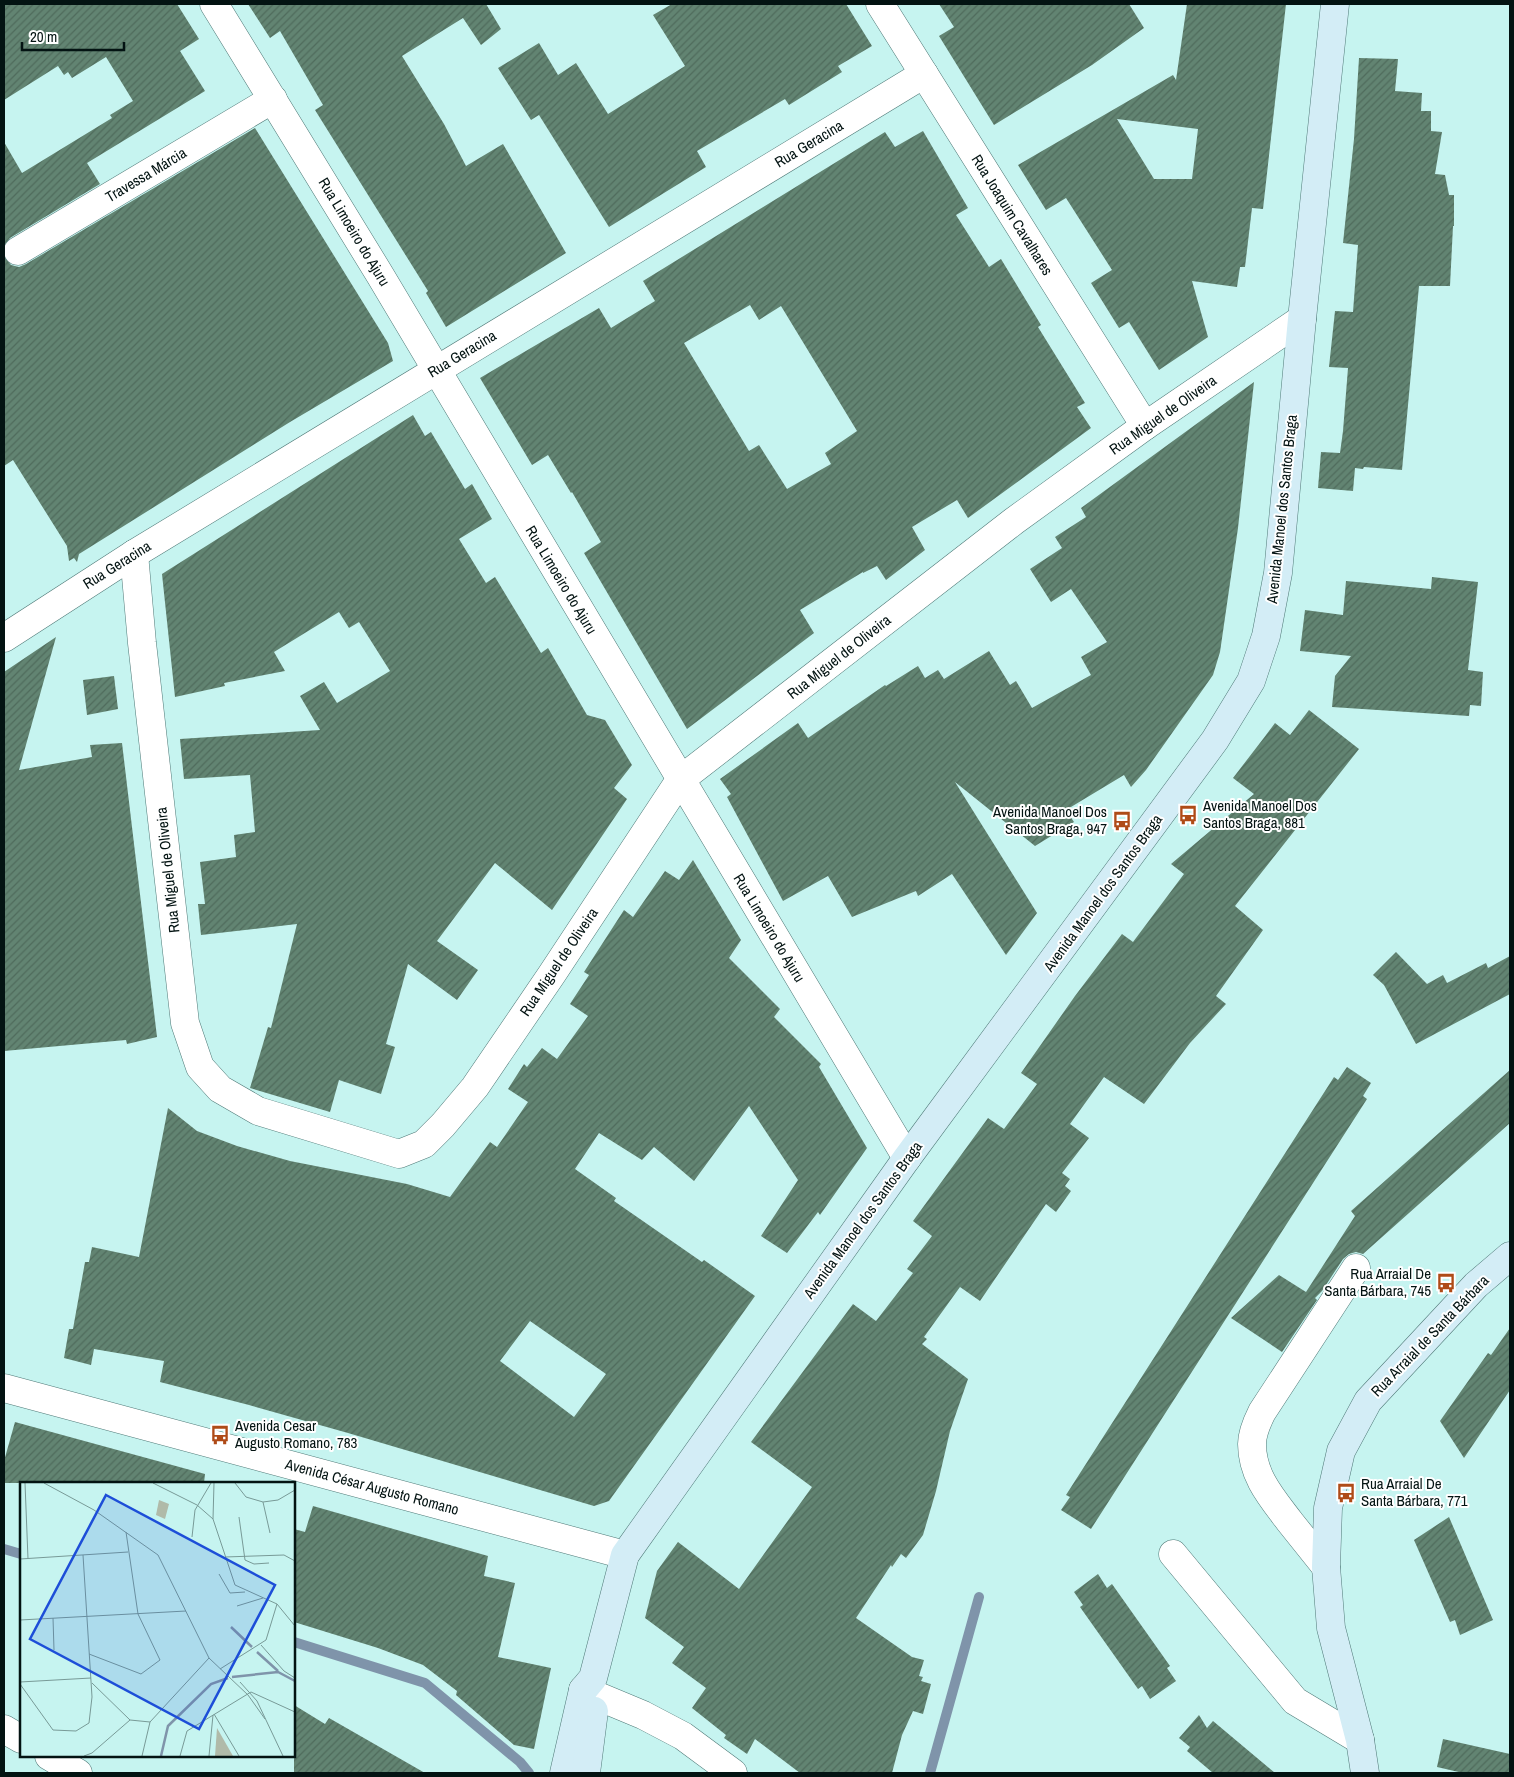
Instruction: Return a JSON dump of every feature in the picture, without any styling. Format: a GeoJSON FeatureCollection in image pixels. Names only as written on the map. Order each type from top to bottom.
{"type":"FeatureCollection","features":[{"type":"Feature","properties":{"kind":"street","name":"Rua Limoeiro do Ajuru"},"geometry":{"type":"LineString","coordinates":[[214,4],[436,370],[907,1158]]}},
{"type":"Feature","properties":{"kind":"street","name":"Rua Joaquim Cavalhares"},"geometry":{"type":"LineString","coordinates":[[880,4],[1145,426]]}},
{"type":"Feature","properties":{"kind":"street","name":"Avenida Manoel dos Santos Braga"},"geometry":{"type":"LineString","coordinates":[[571,1773],[625,1555],[907,1158],[1215,740],[1251,681],[1266,636],[1278,573],[1335,4]]}},
{"type":"Feature","properties":{"kind":"street","name":"Rua Geracina"},"geometry":{"type":"LineString","coordinates":[[4,638],[134,554],[924,74]]}},
{"type":"Feature","properties":{"kind":"street","name":"Travessa Márcia"},"geometry":{"type":"LineString","coordinates":[[18,251],[273,99]]}},
{"type":"Feature","properties":{"kind":"street","name":"Rua Miguel de Oliveira"},"geometry":{"type":"LineString","coordinates":[[134,554],[144,662],[185,1023],[200,1067],[220,1089],[258,1111],[399,1154],[424,1144],[444,1125],[475,1087],[680,780],[1014,521],[1145,426],[1302,319]]}},
{"type":"Feature","properties":{"kind":"street","name":"Rua Arraial de Santa Bárbara"},"geometry":{"type":"LineString","coordinates":[[1365,1773],[1360,1740],[1332,1628],[1326,1567],[1328,1508],[1341,1451],[1368,1400],[1476,1286],[1510,1256]]}},
{"type":"Feature","properties":{"kind":"street"},"geometry":{"type":"LineString","coordinates":[[1326,1567],[1266,1491],[1258,1476],[1251,1443],[1262,1412],[1356,1268]]}},
{"type":"Feature","properties":{"kind":"street","name":"Avenida César Augusto Romano"},"geometry":{"type":"LineString","coordinates":[[4,1388],[625,1555]]}},
{"type":"Feature","properties":{"kind":"street"},"geometry":{"type":"LineString","coordinates":[[1173,1554],[1295,1701],[1360,1740]]}},
{"type":"Feature","properties":{"kind":"street"},"geometry":{"type":"LineString","coordinates":[[591,1688],[683,1736],[733,1773]]}},
{"type":"Feature","properties":{"kind":"street"},"geometry":{"type":"LineString","coordinates":[[4,1729],[20,1739]]}},
{"type":"Feature","properties":{"kind":"street"},"geometry":{"type":"LineString","coordinates":[[51,1757],[78,1773]]}},
{"type":"Feature","properties":{"kind":"building"},"geometry":{"type":"Polygon","coordinates":[[[4,4],[177,4],[199,39],[180,51],[205,91],[87,163],[100,184],[10,238],[4,246],[4,142],[22,173],[112,118],[110,115],[133,101],[106,57],[72,78],[68,72],[64,75],[58,66],[4,100],[4,4]]]}},
{"type":"Feature","properties":{"kind":"building"},"geometry":{"type":"Polygon","coordinates":[[[248,4],[486,4],[501,29],[481,45],[463,18],[402,56],[444,124],[466,166],[503,144],[566,253],[446,327],[426,293],[428,291],[315,110],[323,105],[280,31],[270,38],[248,4]]]}},
{"type":"Feature","properties":{"kind":"building"},"geometry":{"type":"Polygon","coordinates":[[[672,4],[846,4],[872,46],[838,66],[842,72],[789,105],[785,99],[697,151],[706,167],[609,227],[539,115],[531,120],[498,68],[539,43],[558,75],[576,63],[608,114],[685,66],[653,15],[672,4]]]}},
{"type":"Feature","properties":{"kind":"building"},"geometry":{"type":"Polygon","coordinates":[[[939,4],[1129,4],[1144,28],[1092,65],[994,125],[939,36],[954,27],[939,4]]]}},
{"type":"Feature","properties":{"kind":"building"},"geometry":{"type":"Polygon","coordinates":[[[1187,4],[1286,4],[1263,209],[1252,208],[1245,267],[1240,267],[1237,287],[1192,281],[1208,337],[1159,370],[1129,322],[1119,328],[1091,283],[1112,270],[1066,198],[1046,210],[1018,165],[1173,75],[1176,80],[1187,4]],[[1117,119],[1154,179],[1192,179],[1198,129],[1117,119]]]}},
{"type":"Feature","properties":{"kind":"building"},"geometry":{"type":"Polygon","coordinates":[[[1359,58],[1398,59],[1395,91],[1422,93],[1421,111],[1431,111],[1431,131],[1442,132],[1435,174],[1445,175],[1449,195],[1454,195],[1454,226],[1450,286],[1419,286],[1402,470],[1355,468],[1353,491],[1318,488],[1321,452],[1340,453],[1343,431],[1348,368],[1329,367],[1335,311],[1353,312],[1358,245],[1343,243],[1354,139],[1359,58]]]}},
{"type":"Feature","properties":{"kind":"building"},"geometry":{"type":"Polygon","coordinates":[[[255,128],[388,343],[393,361],[290,422],[79,554],[77,562],[74,558],[69,561],[67,546],[13,460],[4,466],[4,256],[11,265],[19,267],[26,264],[255,128]]]}},
{"type":"Feature","properties":{"kind":"building"},"geometry":{"type":"Polygon","coordinates":[[[923,131],[968,208],[956,215],[989,267],[1001,259],[1041,325],[1038,327],[1085,403],[1077,407],[1091,428],[968,518],[957,500],[912,527],[925,550],[886,580],[877,566],[863,572],[800,610],[814,633],[687,729],[584,553],[601,542],[572,492],[548,455],[532,465],[480,378],[599,308],[611,328],[655,301],[643,281],[885,132],[895,147],[923,131]],[[750,305],[684,343],[749,451],[759,445],[787,489],[831,464],[825,453],[857,431],[781,306],[759,320],[750,305]]]}},
{"type":"Feature","properties":{"kind":"building"},"geometry":{"type":"Polygon","coordinates":[[[1254,382],[1238,528],[1220,652],[1213,675],[1146,770],[1131,787],[1124,775],[1066,810],[1074,822],[1035,846],[955,782],[1037,913],[1006,955],[952,874],[918,896],[916,891],[852,917],[828,876],[783,901],[727,797],[731,794],[720,779],[798,723],[808,738],[885,685],[918,666],[925,678],[938,670],[944,679],[989,651],[1010,685],[1016,681],[1032,708],[1091,675],[1081,657],[1107,642],[1071,589],[1051,602],[1030,569],[1062,548],[1055,537],[1086,517],[1081,508],[1254,382]]]}},
{"type":"Feature","properties":{"kind":"building"},"geometry":{"type":"Polygon","coordinates":[[[413,415],[425,436],[431,432],[465,489],[472,484],[492,519],[459,539],[486,583],[495,577],[541,653],[548,648],[587,715],[605,720],[632,765],[614,788],[627,799],[552,910],[495,863],[437,941],[478,970],[457,1000],[408,964],[386,1044],[395,1047],[381,1094],[339,1080],[330,1112],[250,1088],[268,1027],[271,1028],[297,924],[201,935],[198,904],[205,904],[200,862],[236,857],[234,835],[255,832],[250,775],[184,779],[180,739],[320,730],[300,696],[324,682],[337,703],[390,671],[359,622],[349,628],[339,612],[274,652],[285,671],[224,683],[225,686],[175,697],[162,574],[413,415]]]}},
{"type":"Feature","properties":{"kind":"building"},"geometry":{"type":"Polygon","coordinates":[[[1432,577],[1478,582],[1468,670],[1483,672],[1481,706],[1470,705],[1469,716],[1332,707],[1335,676],[1351,656],[1300,651],[1305,610],[1343,615],[1346,581],[1431,589],[1432,577]]]}},
{"type":"Feature","properties":{"kind":"building"},"geometry":{"type":"Polygon","coordinates":[[[56,637],[19,770],[92,757],[90,745],[122,743],[157,1037],[127,1044],[126,1040],[4,1051],[4,672],[56,637]]]}},
{"type":"Feature","properties":{"kind":"building"},"geometry":{"type":"Polygon","coordinates":[[[114,676],[118,709],[87,715],[83,680],[114,676]]]}},
{"type":"Feature","properties":{"kind":"building"},"geometry":{"type":"Polygon","coordinates":[[[1309,710],[1359,749],[1235,906],[1263,930],[1216,996],[1226,1004],[1190,1043],[1144,1104],[1104,1077],[1070,1124],[1089,1138],[1062,1173],[1070,1179],[1065,1186],[1071,1191],[1056,1212],[1046,1204],[980,1301],[960,1287],[924,1337],[927,1339],[922,1344],[968,1379],[950,1431],[936,1491],[923,1535],[906,1558],[901,1554],[892,1567],[891,1565],[856,1618],[912,1657],[924,1660],[919,1676],[923,1677],[921,1681],[931,1684],[923,1714],[913,1711],[902,1735],[892,1773],[800,1773],[755,1739],[747,1754],[724,1738],[726,1735],[692,1708],[706,1688],[672,1663],[684,1647],[645,1618],[657,1571],[678,1542],[739,1589],[812,1487],[751,1442],[853,1304],[876,1321],[913,1273],[907,1269],[932,1236],[913,1221],[988,1118],[1004,1129],[1037,1084],[1021,1073],[1075,996],[1122,934],[1133,942],[1184,874],[1171,864],[1254,794],[1233,778],[1275,723],[1290,735],[1309,710]]]}},
{"type":"Feature","properties":{"kind":"building"},"geometry":{"type":"Polygon","coordinates":[[[693,860],[741,940],[729,958],[780,1009],[774,1017],[821,1064],[819,1067],[867,1148],[820,1215],[818,1212],[787,1253],[761,1236],[798,1180],[749,1106],[694,1181],[654,1147],[642,1160],[599,1133],[575,1169],[616,1198],[614,1201],[755,1296],[609,1501],[594,1506],[348,1433],[160,1382],[164,1361],[94,1349],[91,1365],[64,1358],[69,1329],[73,1329],[85,1262],[89,1262],[92,1247],[139,1257],[168,1108],[197,1131],[237,1146],[290,1161],[407,1184],[450,1197],[490,1142],[497,1147],[528,1102],[508,1089],[524,1064],[527,1067],[542,1048],[557,1059],[588,1016],[570,1004],[589,975],[584,972],[624,910],[633,917],[665,871],[679,880],[693,860]],[[530,1321],[500,1361],[574,1417],[606,1374],[530,1321]]]}},
{"type":"Feature","properties":{"kind":"building"},"geometry":{"type":"Polygon","coordinates":[[[1396,952],[1427,984],[1443,975],[1447,983],[1486,963],[1488,968],[1510,956],[1510,994],[1416,1044],[1384,985],[1373,975],[1396,952]]]}},
{"type":"Feature","properties":{"kind":"building"},"geometry":{"type":"Polygon","coordinates":[[[1347,1067],[1371,1083],[1363,1096],[1367,1099],[1091,1529],[1061,1510],[1070,1497],[1066,1495],[1334,1077],[1338,1080],[1347,1067]]]}},
{"type":"Feature","properties":{"kind":"building"},"geometry":{"type":"Polygon","coordinates":[[[1510,1070],[1510,1123],[1363,1254],[1356,1252],[1349,1254],[1343,1259],[1322,1291],[1315,1298],[1317,1300],[1282,1352],[1231,1318],[1279,1275],[1306,1292],[1355,1216],[1351,1211],[1510,1070]]]}},
{"type":"Feature","properties":{"kind":"building"},"geometry":{"type":"Polygon","coordinates":[[[1510,1328],[1510,1390],[1464,1458],[1440,1421],[1488,1353],[1491,1355],[1510,1328]]]}},
{"type":"Feature","properties":{"kind":"building"},"geometry":{"type":"Polygon","coordinates":[[[15,1422],[205,1474],[204,1482],[4,1483],[4,1461],[15,1422]]]}},
{"type":"Feature","properties":{"kind":"building"},"geometry":{"type":"Polygon","coordinates":[[[313,1506],[488,1556],[484,1576],[515,1583],[498,1657],[551,1668],[534,1749],[514,1745],[456,1695],[457,1691],[423,1665],[378,1648],[295,1622],[295,1529],[305,1532],[313,1506]]]}},
{"type":"Feature","properties":{"kind":"building"},"geometry":{"type":"Polygon","coordinates":[[[1449,1517],[1493,1620],[1460,1635],[1455,1620],[1450,1622],[1414,1540],[1449,1517]]]}},
{"type":"Feature","properties":{"kind":"building"},"geometry":{"type":"Polygon","coordinates":[[[1098,1574],[1107,1588],[1112,1584],[1170,1666],[1167,1668],[1176,1681],[1150,1699],[1142,1686],[1138,1689],[1080,1607],[1083,1605],[1074,1592],[1098,1574]]]}},
{"type":"Feature","properties":{"kind":"building"},"geometry":{"type":"Polygon","coordinates":[[[295,1706],[325,1724],[329,1718],[425,1773],[294,1773],[295,1706]]]}},
{"type":"Feature","properties":{"kind":"building"},"geometry":{"type":"Polygon","coordinates":[[[1199,1715],[1207,1728],[1213,1721],[1275,1773],[1213,1773],[1187,1751],[1190,1747],[1179,1738],[1199,1715]]]}},
{"type":"Feature","properties":{"kind":"building"},"geometry":{"type":"Polygon","coordinates":[[[1443,1739],[1510,1754],[1510,1773],[1463,1773],[1437,1767],[1443,1739]]]}},
{"type":"Feature","properties":{"kind":"waterway"},"geometry":{"type":"LineString","coordinates":[[4,1549],[20,1554]]}},
{"type":"Feature","properties":{"kind":"waterway"},"geometry":{"type":"LineString","coordinates":[[930,1773],[979,1597]]}},
{"type":"Feature","properties":{"kind":"waterway"},"geometry":{"type":"LineString","coordinates":[[295,1642],[425,1683],[520,1762],[529,1773]]}},
{"type":"Feature","properties":{"kind":"place","name":"Avenida Manoel Dos Santos Braga, 881"},"geometry":{"type":"Point","coordinates":[1188,815]}},
{"type":"Feature","properties":{"kind":"place","name":"Avenida Manoel Dos Santos Braga, 947"},"geometry":{"type":"Point","coordinates":[1122,821]}},
{"type":"Feature","properties":{"kind":"place","name":"Rua Arraial De Santa Bárbara, 745"},"geometry":{"type":"Point","coordinates":[1446,1283]}},
{"type":"Feature","properties":{"kind":"place","name":"Avenida Cesar Augusto Romano, 783"},"geometry":{"type":"Point","coordinates":[220,1435]}},
{"type":"Feature","properties":{"kind":"place","name":"Rua Arraial De Santa Bárbara, 771"},"geometry":{"type":"Point","coordinates":[1346,1493]}}]}
